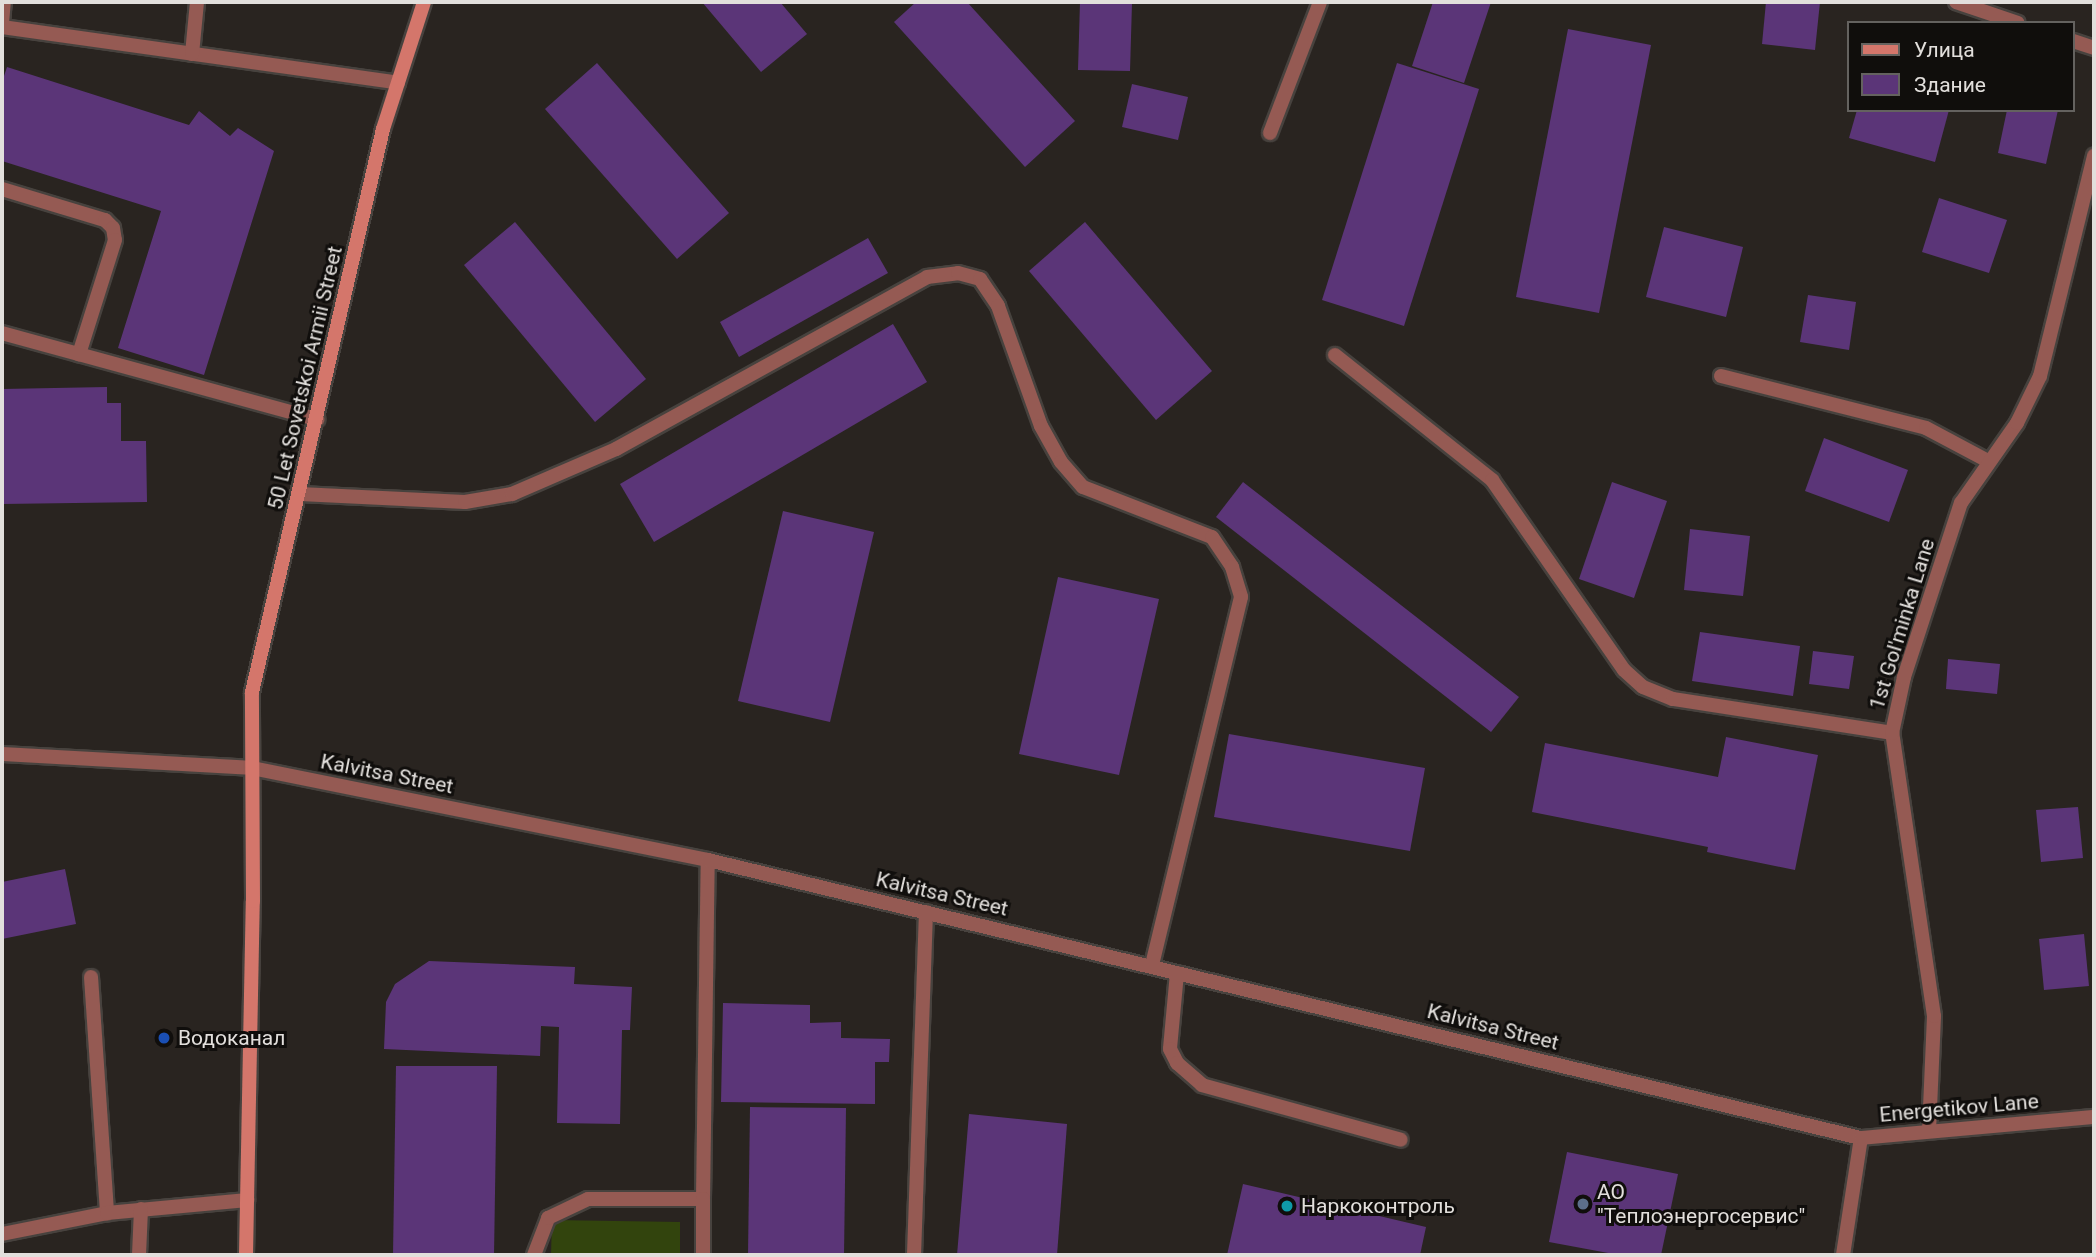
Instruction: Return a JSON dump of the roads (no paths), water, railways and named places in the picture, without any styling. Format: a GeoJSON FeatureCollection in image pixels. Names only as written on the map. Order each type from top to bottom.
{"type":"FeatureCollection","features":[{"type":"Feature","properties":{"kind":"main road","name":"50 Let Sovetskoi Armii Street"},"geometry":{"type":"LineString","coordinates":[[246,1255],[252,692],[383,129],[425,2]]}},
{"type":"Feature","properties":{"kind":"street"},"geometry":{"type":"LineString","coordinates":[[4,2],[2,25],[398,83]]}},
{"type":"Feature","properties":{"kind":"street"},"geometry":{"type":"LineString","coordinates":[[192,54],[197,2]]}},
{"type":"Feature","properties":{"kind":"street"},"geometry":{"type":"LineString","coordinates":[[1270,133],[1320,2]]}},
{"type":"Feature","properties":{"kind":"street"},"geometry":{"type":"LineString","coordinates":[[1956,2],[2012,21]]}},
{"type":"Feature","properties":{"kind":"street"},"geometry":{"type":"LineString","coordinates":[[2075,42],[2094,48]]}},
{"type":"Feature","properties":{"kind":"street","name":"1st Gol'minka Lane"},"geometry":{"type":"LineString","coordinates":[[1929,1131],[1934,1016],[1892,733],[1904,677],[1961,503],[2017,422],[2040,376],[2094,156]]}},
{"type":"Feature","properties":{"kind":"street"},"geometry":{"type":"LineString","coordinates":[[2,189],[105,220],[113,228],[115,240],[79,354]]}},
{"type":"Feature","properties":{"kind":"street"},"geometry":{"type":"LineString","coordinates":[[300,494],[465,502],[512,494],[616,449],[927,278],[958,273],[980,279],[998,306],[1041,426],[1061,462],[1083,486],[1212,537],[1232,567],[1241,597],[1152,967]]}},
{"type":"Feature","properties":{"kind":"street"},"geometry":{"type":"LineString","coordinates":[[2,333],[317,419]]}},
{"type":"Feature","properties":{"kind":"street"},"geometry":{"type":"LineString","coordinates":[[1335,355],[1492,480],[1624,670],[1643,687],[1672,699],[1892,733]]}},
{"type":"Feature","properties":{"kind":"street"},"geometry":{"type":"LineString","coordinates":[[1721,376],[1926,428],[1988,461]]}},
{"type":"Feature","properties":{"kind":"street","name":"Kalvitsa Street"},"geometry":{"type":"LineString","coordinates":[[2,754],[252,768],[708,860],[1861,1138]]}},
{"type":"Feature","properties":{"kind":"street"},"geometry":{"type":"LineString","coordinates":[[703,1255],[708,860]]}},
{"type":"Feature","properties":{"kind":"street"},"geometry":{"type":"LineString","coordinates":[[914,1255],[926,912]]}},
{"type":"Feature","properties":{"kind":"street"},"geometry":{"type":"LineString","coordinates":[[1177,973],[1170,1049],[1177,1063],[1202,1085],[1401,1140]]}},
{"type":"Feature","properties":{"kind":"street"},"geometry":{"type":"LineString","coordinates":[[91,977],[107,1213]]}},
{"type":"Feature","properties":{"kind":"street","name":"Energetikov Lane"},"geometry":{"type":"LineString","coordinates":[[1843,1255],[1861,1138],[2094,1117]]}},
{"type":"Feature","properties":{"kind":"street"},"geometry":{"type":"LineString","coordinates":[[534,1255],[548,1218],[588,1199],[703,1199]]}},
{"type":"Feature","properties":{"kind":"street"},"geometry":{"type":"LineString","coordinates":[[2,1234],[107,1213],[247,1200]]}},
{"type":"Feature","properties":{"kind":"street"},"geometry":{"type":"LineString","coordinates":[[139,1255],[141,1209]]}},
{"type":"Feature","properties":{"kind":"place","name":"Водоканал"},"geometry":{"type":"Point","coordinates":[164,1038]}},
{"type":"Feature","properties":{"kind":"place","name":"АО \"Теплоэнергосервис\""},"geometry":{"type":"Point","coordinates":[1583,1204]}},
{"type":"Feature","properties":{"kind":"place","name":"Наркоконтроль"},"geometry":{"type":"Point","coordinates":[1287,1206]}}]}
